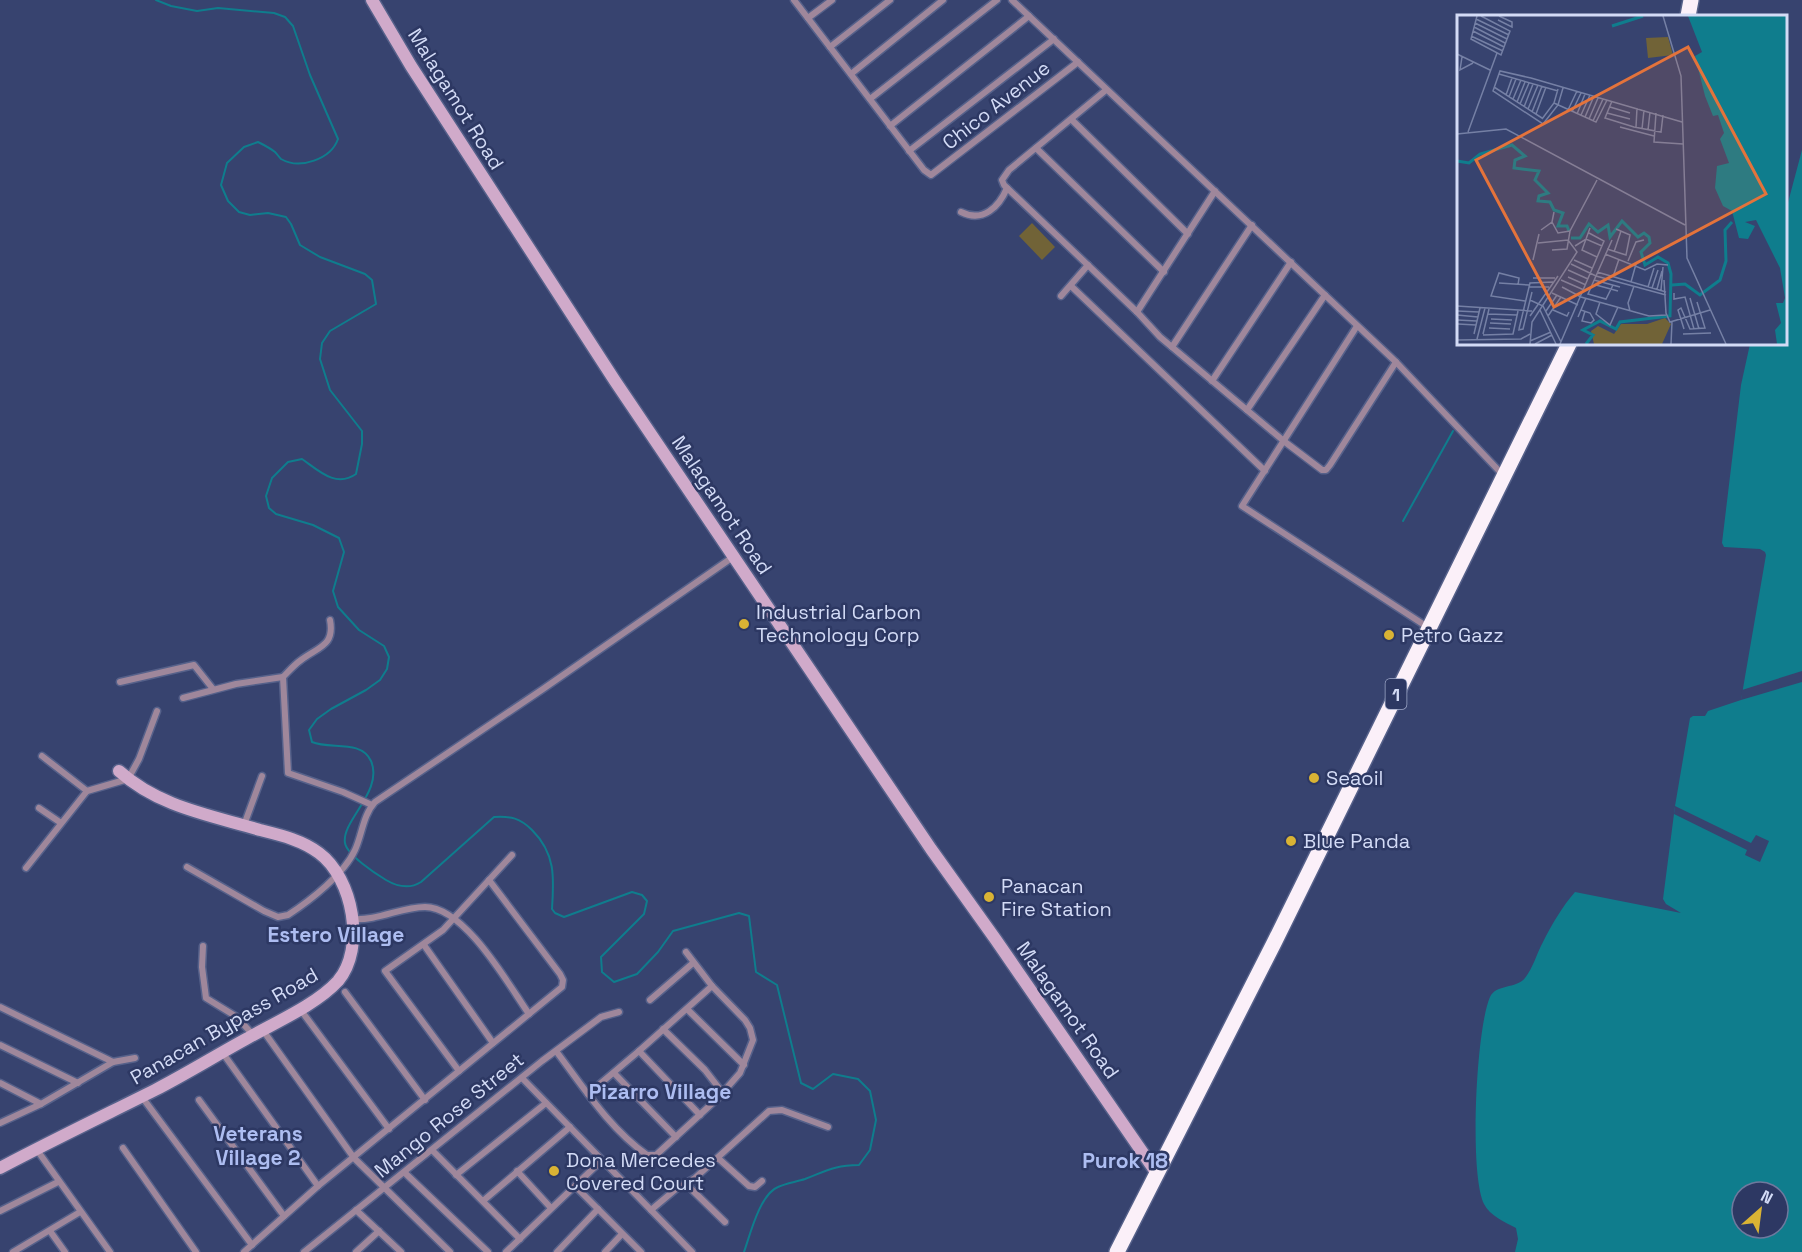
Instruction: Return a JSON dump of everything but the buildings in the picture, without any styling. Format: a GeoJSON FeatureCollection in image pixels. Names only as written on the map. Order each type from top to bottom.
{"type":"FeatureCollection","features":[{"type":"Feature","properties":{"kind":"highway"},"geometry":{"type":"LineString","coordinates":[[1688,15],[1691,0]]}},
{"type":"Feature","properties":{"kind":"highway","name":"1"},"geometry":{"type":"LineString","coordinates":[[1117,1252],[1274,943],[1568,345]]}},
{"type":"Feature","properties":{"kind":"street","name":"Malagamot Road"},"geometry":{"type":"LineString","coordinates":[[372,0],[411,66],[535,259],[733,557],[931,849],[1156,1172]]}},
{"type":"Feature","properties":{"kind":"street"},"geometry":{"type":"LineString","coordinates":[[794,0],[909,151],[1054,39]]}},
{"type":"Feature","properties":{"kind":"street"},"geometry":{"type":"LineString","coordinates":[[808,18],[832,0]]}},
{"type":"Feature","properties":{"kind":"street"},"geometry":{"type":"LineString","coordinates":[[830,47],[890,0]]}},
{"type":"Feature","properties":{"kind":"street"},"geometry":{"type":"LineString","coordinates":[[850,74],[943,0]]}},
{"type":"Feature","properties":{"kind":"street"},"geometry":{"type":"LineString","coordinates":[[870,99],[997,0]]}},
{"type":"Feature","properties":{"kind":"street"},"geometry":{"type":"LineString","coordinates":[[1012,0],[1396,362],[1503,475]]}},
{"type":"Feature","properties":{"kind":"street"},"geometry":{"type":"LineString","coordinates":[[890,126],[1029,16]]}},
{"type":"Feature","properties":{"kind":"street","name":"Chico Avenue"},"geometry":{"type":"LineString","coordinates":[[909,151],[924,170],[933,174],[1078,62]]}},
{"type":"Feature","properties":{"kind":"street"},"geometry":{"type":"LineString","coordinates":[[1106,90],[1004,176],[1003,183],[1172,347],[1316,467],[1326,470],[1396,362]]}},
{"type":"Feature","properties":{"kind":"street"},"geometry":{"type":"LineString","coordinates":[[1072,120],[1188,234]]}},
{"type":"Feature","properties":{"kind":"street"},"geometry":{"type":"LineString","coordinates":[[1036,148],[1164,272]]}},
{"type":"Feature","properties":{"kind":"street"},"geometry":{"type":"LineString","coordinates":[[962,212],[970,217],[979,217],[997,206],[1007,188]]}},
{"type":"Feature","properties":{"kind":"street"},"geometry":{"type":"LineString","coordinates":[[1137,312],[1215,191]]}},
{"type":"Feature","properties":{"kind":"street"},"geometry":{"type":"LineString","coordinates":[[1172,347],[1252,225]]}},
{"type":"Feature","properties":{"kind":"street"},"geometry":{"type":"LineString","coordinates":[[1212,381],[1291,262]]}},
{"type":"Feature","properties":{"kind":"street"},"geometry":{"type":"LineString","coordinates":[[1061,296],[1088,266]]}},
{"type":"Feature","properties":{"kind":"street"},"geometry":{"type":"LineString","coordinates":[[1071,286],[1265,471]]}},
{"type":"Feature","properties":{"kind":"street"},"geometry":{"type":"LineString","coordinates":[[1247,410],[1325,295]]}},
{"type":"Feature","properties":{"kind":"street"},"geometry":{"type":"LineString","coordinates":[[1357,326],[1242,506],[1429,628]]}},
{"type":"Feature","properties":{"kind":"street"},"geometry":{"type":"LineString","coordinates":[[187,867],[256,907],[278,917],[294,911],[338,874],[351,858],[371,804],[733,557]]}},
{"type":"Feature","properties":{"kind":"street"},"geometry":{"type":"LineString","coordinates":[[183,698],[213,689],[283,677],[302,659],[326,644],[331,635],[330,620]]}},
{"type":"Feature","properties":{"kind":"street"},"geometry":{"type":"LineString","coordinates":[[120,682],[194,666],[213,689]]}},
{"type":"Feature","properties":{"kind":"street"},"geometry":{"type":"LineString","coordinates":[[283,677],[288,773],[371,804]]}},
{"type":"Feature","properties":{"kind":"street"},"geometry":{"type":"LineString","coordinates":[[26,868],[87,791],[123,775],[141,754],[157,711]]}},
{"type":"Feature","properties":{"kind":"street"},"geometry":{"type":"LineString","coordinates":[[42,756],[87,791]]}},
{"type":"Feature","properties":{"kind":"street","name":"Panacan Bypass Road"},"geometry":{"type":"LineString","coordinates":[[0,1167],[141,1097],[300,1009],[338,981],[346,969],[351,946],[352,919],[349,900],[338,874],[326,859],[309,847],[286,837],[172,804],[148,792],[123,775]]}},
{"type":"Feature","properties":{"kind":"street"},"geometry":{"type":"LineString","coordinates":[[244,825],[262,776]]}},
{"type":"Feature","properties":{"kind":"street"},"geometry":{"type":"LineString","coordinates":[[39,808],[61,823]]}},
{"type":"Feature","properties":{"kind":"street"},"geometry":{"type":"LineString","coordinates":[[459,1071],[385,971],[424,945],[454,919],[512,855]]}},
{"type":"Feature","properties":{"kind":"street"},"geometry":{"type":"LineString","coordinates":[[244,1252],[318,1186],[560,989],[563,980],[489,880]]}},
{"type":"Feature","properties":{"kind":"street"},"geometry":{"type":"LineString","coordinates":[[352,919],[371,919],[428,907],[454,919],[470,932],[529,1014]]}},
{"type":"Feature","properties":{"kind":"street"},"geometry":{"type":"LineString","coordinates":[[424,945],[493,1043]]}},
{"type":"Feature","properties":{"kind":"street"},"geometry":{"type":"LineString","coordinates":[[203,946],[202,967],[206,998],[258,1032],[354,1158],[450,1252]]}},
{"type":"Feature","properties":{"kind":"street"},"geometry":{"type":"LineString","coordinates":[[556,1051],[597,1107],[618,1130],[648,1155],[656,1155],[740,1073],[752,1045],[753,1035],[750,1028],[734,1007],[712,986],[686,952]]}},
{"type":"Feature","properties":{"kind":"street"},"geometry":{"type":"LineString","coordinates":[[650,1000],[693,963]]}},
{"type":"Feature","properties":{"kind":"street"},"geometry":{"type":"LineString","coordinates":[[588,1094],[712,986]]}},
{"type":"Feature","properties":{"kind":"street"},"geometry":{"type":"LineString","coordinates":[[345,992],[424,1100]]}},
{"type":"Feature","properties":{"kind":"street"},"geometry":{"type":"LineString","coordinates":[[0,1007],[113,1062]]}},
{"type":"Feature","properties":{"kind":"street"},"geometry":{"type":"LineString","coordinates":[[687,1008],[744,1065]]}},
{"type":"Feature","properties":{"kind":"street"},"geometry":{"type":"LineString","coordinates":[[300,1009],[388,1129]]}},
{"type":"Feature","properties":{"kind":"street","name":"Mango Rose Street"},"geometry":{"type":"LineString","coordinates":[[304,1252],[556,1051],[601,1017],[620,1012]]}},
{"type":"Feature","properties":{"kind":"street"},"geometry":{"type":"LineString","coordinates":[[663,1029],[705,1070],[722,1092]]}},
{"type":"Feature","properties":{"kind":"street"},"geometry":{"type":"LineString","coordinates":[[0,1044],[78,1083]]}},
{"type":"Feature","properties":{"kind":"street"},"geometry":{"type":"LineString","coordinates":[[639,1051],[700,1114]]}},
{"type":"Feature","properties":{"kind":"street"},"geometry":{"type":"LineString","coordinates":[[222,1052],[318,1186]]}},
{"type":"Feature","properties":{"kind":"street"},"geometry":{"type":"LineString","coordinates":[[0,1123],[41,1104],[113,1062],[135,1058]]}},
{"type":"Feature","properties":{"kind":"street"},"geometry":{"type":"LineString","coordinates":[[614,1073],[676,1137]]}},
{"type":"Feature","properties":{"kind":"street"},"geometry":{"type":"LineString","coordinates":[[522,1078],[692,1252]]}},
{"type":"Feature","properties":{"kind":"street"},"geometry":{"type":"LineString","coordinates":[[0,1083],[41,1104]]}},
{"type":"Feature","properties":{"kind":"street"},"geometry":{"type":"LineString","coordinates":[[141,1097],[252,1245]]}},
{"type":"Feature","properties":{"kind":"street"},"geometry":{"type":"LineString","coordinates":[[199,1100],[284,1216]]}},
{"type":"Feature","properties":{"kind":"street"},"geometry":{"type":"LineString","coordinates":[[456,1175],[546,1103]]}},
{"type":"Feature","properties":{"kind":"street"},"geometry":{"type":"LineString","coordinates":[[651,1210],[676,1189],[695,1178],[769,1111],[782,1110],[828,1126]]}},
{"type":"Feature","properties":{"kind":"street"},"geometry":{"type":"LineString","coordinates":[[0,1116],[7,1120]]}},
{"type":"Feature","properties":{"kind":"street"},"geometry":{"type":"LineString","coordinates":[[483,1201],[570,1127]]}},
{"type":"Feature","properties":{"kind":"street"},"geometry":{"type":"LineString","coordinates":[[123,1148],[196,1252]]}},
{"type":"Feature","properties":{"kind":"street"},"geometry":{"type":"LineString","coordinates":[[36,1149],[110,1252]]}},
{"type":"Feature","properties":{"kind":"street"},"geometry":{"type":"LineString","coordinates":[[432,1150],[520,1239]]}},
{"type":"Feature","properties":{"kind":"street"},"geometry":{"type":"LineString","coordinates":[[718,1158],[749,1186],[755,1186],[762,1181]]}},
{"type":"Feature","properties":{"kind":"street"},"geometry":{"type":"LineString","coordinates":[[506,1252],[602,1160]]}},
{"type":"Feature","properties":{"kind":"street"},"geometry":{"type":"LineString","coordinates":[[517,1171],[551,1208]]}},
{"type":"Feature","properties":{"kind":"street"},"geometry":{"type":"LineString","coordinates":[[405,1173],[488,1252]]}},
{"type":"Feature","properties":{"kind":"street"},"geometry":{"type":"LineString","coordinates":[[0,1211],[58,1182]]}},
{"type":"Feature","properties":{"kind":"street"},"geometry":{"type":"LineString","coordinates":[[686,1184],[725,1222]]}},
{"type":"Feature","properties":{"kind":"street"},"geometry":{"type":"LineString","coordinates":[[574,1186],[641,1252]]}},
{"type":"Feature","properties":{"kind":"street"},"geometry":{"type":"LineString","coordinates":[[557,1252],[598,1209]]}},
{"type":"Feature","properties":{"kind":"street"},"geometry":{"type":"LineString","coordinates":[[356,1210],[401,1252]]}},
{"type":"Feature","properties":{"kind":"street"},"geometry":{"type":"LineString","coordinates":[[15,1252],[80,1212]]}},
{"type":"Feature","properties":{"kind":"street"},"geometry":{"type":"LineString","coordinates":[[50,1231],[65,1252]]}},
{"type":"Feature","properties":{"kind":"street"},"geometry":{"type":"LineString","coordinates":[[356,1252],[379,1231]]}},
{"type":"Feature","properties":{"kind":"street"},"geometry":{"type":"LineString","coordinates":[[605,1252],[622,1234]]}},
{"type":"Feature","properties":{"kind":"shaded area"},"geometry":{"type":"Polygon","coordinates":[[[1802,150],[1802,1252],[1515,1252],[1518,1239],[1516,1228],[1490,1212],[1484,1204],[1479,1188],[1476,1101],[1485,1014],[1493,993],[1501,988],[1517,984],[1525,978],[1554,922],[1575,892],[1681,913],[1666,904],[1663,899],[1675,806],[1690,718],[1705,716],[1708,711],[1741,700],[1766,555],[1760,549],[1724,547],[1722,543],[1741,385],[1750,345],[1787,345],[1787,206],[1802,150]]]}},
{"type":"Feature","properties":{"kind":"shaded area"},"geometry":{"type":"Polygon","coordinates":[[[1032,223],[1055,247],[1042,260],[1019,236],[1032,223]]]}},
{"type":"Feature","properties":{"kind":"pier"},"geometry":{"type":"Polygon","coordinates":[[[1802,671],[1802,682],[1741,700],[1742,690],[1802,671]]]}},
{"type":"Feature","properties":{"kind":"pier"},"geometry":{"type":"Polygon","coordinates":[[[1675,806],[1751,843],[1756,835],[1769,841],[1760,862],[1745,855],[1747,850],[1674,814],[1675,806]]]}},
{"type":"Feature","properties":{"kind":"waterway"},"geometry":{"type":"LineString","coordinates":[[156,0],[171,6],[197,11],[218,8],[274,13],[285,17],[293,26],[310,75],[338,139],[329,152],[306,163],[281,159],[258,142],[244,147],[227,163],[221,185],[228,201],[239,212],[250,215],[268,213],[286,217],[300,245],[320,257],[365,274],[372,280],[376,304],[330,331],[322,343],[320,359],[330,390],[362,431],[356,474],[349,478],[335,479],[321,473],[302,459],[288,462],[272,478],[266,496],[269,508],[276,514],[313,525],[339,538],[344,552],[333,591],[338,607],[359,630],[384,646],[389,657],[387,669],[380,680],[331,709],[317,719],[309,730],[312,742],[353,747],[366,754],[371,761],[372,783],[349,825],[345,843],[347,848],[362,864],[386,880],[399,886],[413,886],[421,882],[494,817],[519,820],[528,826],[546,848],[552,867],[552,909],[555,913],[564,917],[632,892],[642,895],[647,901],[644,914],[601,957],[602,972],[614,982],[637,974],[658,952],[673,931],[739,913],[749,916],[756,972],[777,985],[801,1083],[813,1089],[833,1074],[858,1079],[870,1091],[876,1120],[870,1150],[859,1165],[831,1169],[772,1191],[756,1216],[744,1252]]}},
{"type":"Feature","properties":{"kind":"waterway"},"geometry":{"type":"LineString","coordinates":[[1403,521],[1453,431]]}},
{"type":"Feature","properties":{"kind":"place","name":"Industrial Carbon Technology Corp"},"geometry":{"type":"Point","coordinates":[744,624]}},
{"type":"Feature","properties":{"kind":"place","name":"Petro Gazz"},"geometry":{"type":"Point","coordinates":[1389,635]}},
{"type":"Feature","properties":{"kind":"place","name":"Seaoil"},"geometry":{"type":"Point","coordinates":[1314,778]}},
{"type":"Feature","properties":{"kind":"place","name":"Blue Panda"},"geometry":{"type":"Point","coordinates":[1291,841]}},
{"type":"Feature","properties":{"kind":"place","name":"Panacan Fire Station"},"geometry":{"type":"Point","coordinates":[989,897]}},
{"type":"Feature","properties":{"kind":"place","name":"Dona Mercedes Covered Court"},"geometry":{"type":"Point","coordinates":[554,1171]}},
{"type":"Feature","properties":{"kind":"district","name":"Estero Village"},"geometry":{"type":"Point","coordinates":[336,934]}},
{"type":"Feature","properties":{"kind":"district","name":"Pizarro Village"},"geometry":{"type":"Point","coordinates":[660,1091]}},
{"type":"Feature","properties":{"kind":"district","name":"Veterans Village 2"},"geometry":{"type":"Point","coordinates":[258,1145]}},
{"type":"Feature","properties":{"kind":"district","name":"Purok 18"},"geometry":{"type":"Point","coordinates":[1125,1160]}}]}
